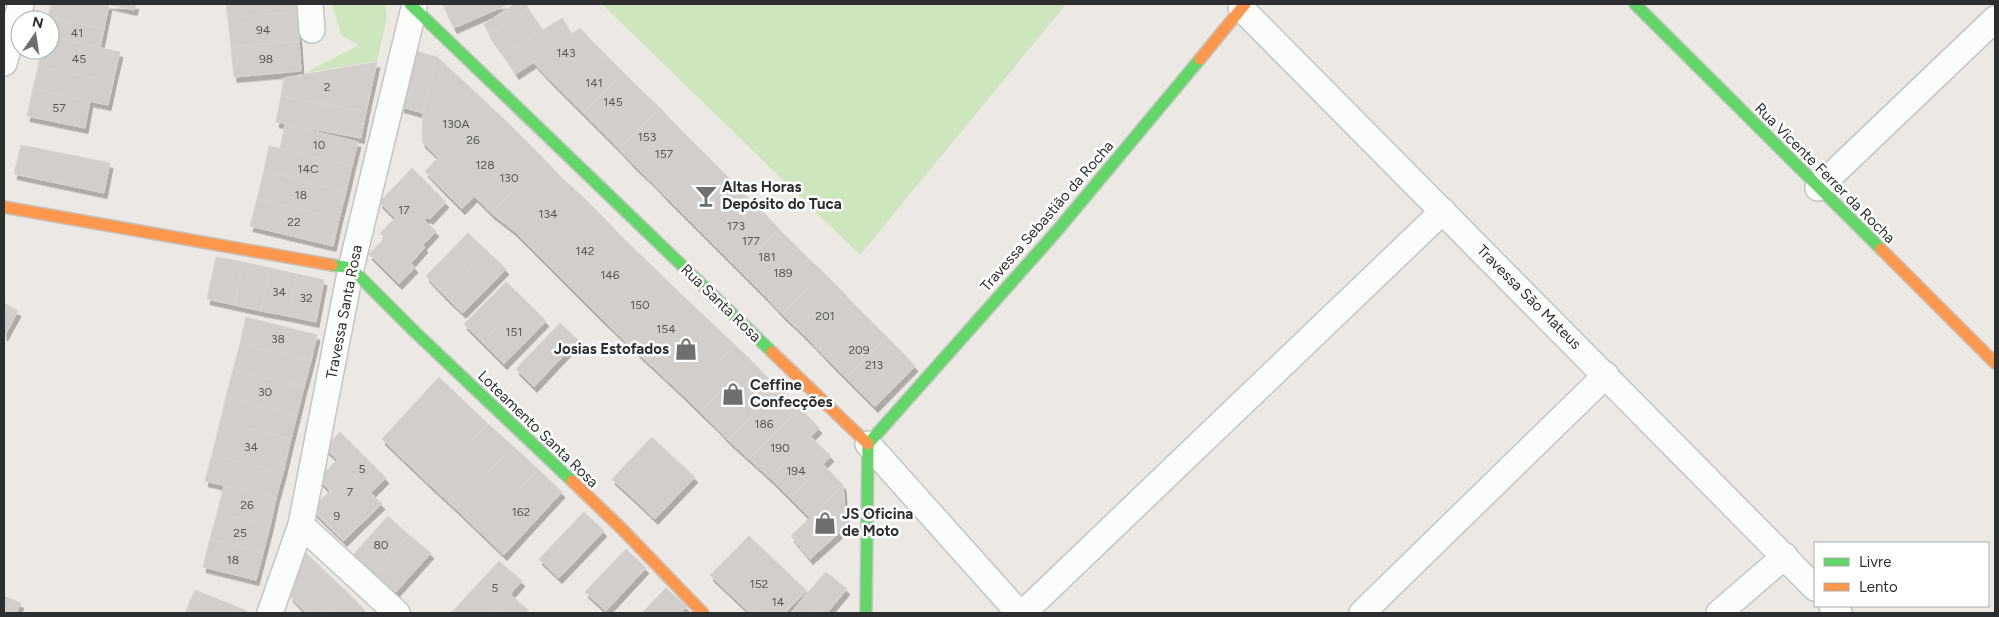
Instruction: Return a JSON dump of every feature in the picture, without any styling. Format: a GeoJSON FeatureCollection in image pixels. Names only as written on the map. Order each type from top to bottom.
{"type":"FeatureCollection","features":[{"type":"Feature","properties":{"kind":"street"},"geometry":{"type":"LineString","coordinates":[[4,63],[21,4]]}},
{"type":"Feature","properties":{"kind":"street"},"geometry":{"type":"LineString","coordinates":[[310,4],[312,30]]}},
{"type":"Feature","properties":{"kind":"street","name":"Rua Vicente Ferrer da Rocha"},"geometry":{"type":"LineString","coordinates":[[1635,4],[1995,363]]}},
{"type":"Feature","properties":{"kind":"street","name":"Rua Santa Rosa"},"geometry":{"type":"LineString","coordinates":[[412,6],[868,444],[1019,613]]}},
{"type":"Feature","properties":{"kind":"street","name":"Travessa Santa Rosa"},"geometry":{"type":"LineString","coordinates":[[270,613],[276,591],[301,524],[351,268],[412,6]]}},
{"type":"Feature","properties":{"kind":"street","name":"Travessa São Mateus"},"geometry":{"type":"LineString","coordinates":[[1243,6],[1814,587]]}},
{"type":"Feature","properties":{"kind":"street","name":"Travessa Sebastião da Rocha"},"geometry":{"type":"LineString","coordinates":[[868,444],[1056,232],[1243,6]]}},
{"type":"Feature","properties":{"kind":"street"},"geometry":{"type":"LineString","coordinates":[[1818,188],[1995,20]]}},
{"type":"Feature","properties":{"kind":"street"},"geometry":{"type":"LineString","coordinates":[[4,207],[351,268]]}},
{"type":"Feature","properties":{"kind":"street"},"geometry":{"type":"LineString","coordinates":[[1023,613],[1443,211]]}},
{"type":"Feature","properties":{"kind":"street","name":"Loteamento Santa Rosa"},"geometry":{"type":"LineString","coordinates":[[351,268],[415,332],[621,528],[703,613]]}},
{"type":"Feature","properties":{"kind":"street"},"geometry":{"type":"LineString","coordinates":[[1362,613],[1606,376]]}},
{"type":"Feature","properties":{"kind":"street"},"geometry":{"type":"LineString","coordinates":[[866,613],[868,444]]}},
{"type":"Feature","properties":{"kind":"street"},"geometry":{"type":"LineString","coordinates":[[301,524],[397,613]]}},
{"type":"Feature","properties":{"kind":"street"},"geometry":{"type":"LineString","coordinates":[[1719,613],[1785,556]]}},
{"type":"Feature","properties":{"kind":"green space"},"geometry":{"type":"Polygon","coordinates":[[[332,4],[385,4],[387,17],[377,61],[305,73],[359,45],[341,35],[332,4]]]}},
{"type":"Feature","properties":{"kind":"green space"},"geometry":{"type":"Polygon","coordinates":[[[602,4],[1066,4],[860,255],[602,4]]]}},
{"type":"Feature","properties":{"kind":"building"},"geometry":{"type":"Polygon","coordinates":[[[51,4],[109,4],[104,29],[60,20],[60,10],[50,10],[51,4]]]}},
{"type":"Feature","properties":{"kind":"building"},"geometry":{"type":"Polygon","coordinates":[[[108,4],[136,4],[134,10],[108,4]]]}},
{"type":"Feature","properties":{"kind":"building"},"geometry":{"type":"Polygon","coordinates":[[[226,4],[295,4],[296,12],[228,18],[226,4]]]}},
{"type":"Feature","properties":{"kind":"building"},"geometry":{"type":"Polygon","coordinates":[[[509,4],[454,28],[443,5],[509,4]]]}},
{"type":"Feature","properties":{"kind":"building"},"geometry":{"type":"Polygon","coordinates":[[[515,4],[526,4],[529,10],[489,34],[484,24],[515,4]]]}},
{"type":"Feature","properties":{"kind":"building"},"geometry":{"type":"Polygon","coordinates":[[[529,10],[543,30],[504,55],[489,34],[529,10]]]}},
{"type":"Feature","properties":{"kind":"building"},"geometry":{"type":"Polygon","coordinates":[[[296,12],[299,41],[231,47],[228,18],[296,12]]]}},
{"type":"Feature","properties":{"kind":"building"},"geometry":{"type":"Polygon","coordinates":[[[562,18],[573,36],[516,74],[504,55],[562,18]]]}},
{"type":"Feature","properties":{"kind":"building"},"geometry":{"type":"Polygon","coordinates":[[[60,20],[104,29],[100,48],[60,39],[60,20]]]}},
{"type":"Feature","properties":{"kind":"building"},"geometry":{"type":"Polygon","coordinates":[[[580,28],[594,43],[553,83],[534,63],[580,28]]]}},
{"type":"Feature","properties":{"kind":"building"},"geometry":{"type":"Polygon","coordinates":[[[60,39],[120,52],[113,82],[38,67],[39,60],[60,60],[60,39]]]}},
{"type":"Feature","properties":{"kind":"building"},"geometry":{"type":"Polygon","coordinates":[[[299,41],[301,71],[234,77],[231,47],[299,41]]]}},
{"type":"Feature","properties":{"kind":"building"},"geometry":{"type":"Polygon","coordinates":[[[594,43],[605,54],[564,94],[553,83],[594,43]]]}},
{"type":"Feature","properties":{"kind":"building"},"geometry":{"type":"Polygon","coordinates":[[[415,51],[437,57],[423,113],[401,107],[415,51]]]}},
{"type":"Feature","properties":{"kind":"building"},"geometry":{"type":"Polygon","coordinates":[[[605,54],[624,73],[583,113],[564,94],[605,54]]]}},
{"type":"Feature","properties":{"kind":"building"},"geometry":{"type":"Polygon","coordinates":[[[437,57],[472,89],[422,142],[423,113],[437,57]]]}},
{"type":"Feature","properties":{"kind":"building"},"geometry":{"type":"Polygon","coordinates":[[[377,62],[366,112],[281,96],[284,78],[377,62]]]}},
{"type":"Feature","properties":{"kind":"building"},"geometry":{"type":"Polygon","coordinates":[[[38,67],[113,82],[108,105],[33,89],[38,67]]]}},
{"type":"Feature","properties":{"kind":"building"},"geometry":{"type":"Polygon","coordinates":[[[624,73],[642,91],[601,131],[583,113],[624,73]]]}},
{"type":"Feature","properties":{"kind":"building"},"geometry":{"type":"Polygon","coordinates":[[[33,89],[90,101],[85,128],[27,116],[33,89]]]}},
{"type":"Feature","properties":{"kind":"building"},"geometry":{"type":"Polygon","coordinates":[[[472,89],[490,106],[439,158],[422,142],[472,89]]]}},
{"type":"Feature","properties":{"kind":"building"},"geometry":{"type":"Polygon","coordinates":[[[642,91],[660,108],[619,149],[601,131],[642,91]]]}},
{"type":"Feature","properties":{"kind":"building"},"geometry":{"type":"Polygon","coordinates":[[[281,96],[366,112],[361,138],[276,122],[281,96]]]}},
{"type":"Feature","properties":{"kind":"building"},"geometry":{"type":"Polygon","coordinates":[[[490,106],[507,122],[442,189],[425,171],[490,106]]]}},
{"type":"Feature","properties":{"kind":"building"},"geometry":{"type":"Polygon","coordinates":[[[660,108],[675,124],[634,165],[619,149],[660,108]]]}},
{"type":"Feature","properties":{"kind":"building"},"geometry":{"type":"Polygon","coordinates":[[[507,122],[527,142],[462,209],[442,189],[507,122]]]}},
{"type":"Feature","properties":{"kind":"building"},"geometry":{"type":"Polygon","coordinates":[[[285,124],[358,142],[352,166],[280,149],[285,124]]]}},
{"type":"Feature","properties":{"kind":"building"},"geometry":{"type":"Polygon","coordinates":[[[675,124],[694,143],[653,183],[634,165],[675,124]]]}},
{"type":"Feature","properties":{"kind":"building"},"geometry":{"type":"Polygon","coordinates":[[[527,142],[544,159],[491,213],[474,196],[527,142]]]}},
{"type":"Feature","properties":{"kind":"building"},"geometry":{"type":"Polygon","coordinates":[[[694,143],[709,158],[667,198],[653,183],[694,143]]]}},
{"type":"Feature","properties":{"kind":"building"},"geometry":{"type":"Polygon","coordinates":[[[21,145],[110,163],[104,193],[14,174],[21,145]]]}},
{"type":"Feature","properties":{"kind":"building"},"geometry":{"type":"Polygon","coordinates":[[[269,146],[352,166],[346,192],[264,171],[269,146]]]}},
{"type":"Feature","properties":{"kind":"building"},"geometry":{"type":"Polygon","coordinates":[[[709,158],[721,170],[680,211],[667,198],[709,158]]]}},
{"type":"Feature","properties":{"kind":"building"},"geometry":{"type":"Polygon","coordinates":[[[544,159],[563,179],[513,230],[491,213],[544,159]]]}},
{"type":"Feature","properties":{"kind":"building"},"geometry":{"type":"Polygon","coordinates":[[[412,168],[446,202],[430,219],[395,186],[412,168]]]}},
{"type":"Feature","properties":{"kind":"building","name":"Altas Horas Depósito do Tuca"},"geometry":{"type":"Polygon","coordinates":[[[721,170],[732,181],[691,222],[680,211],[721,170]]]}},
{"type":"Feature","properties":{"kind":"building"},"geometry":{"type":"Polygon","coordinates":[[[264,171],[346,192],[339,219],[257,199],[264,171]]]}},
{"type":"Feature","properties":{"kind":"building"},"geometry":{"type":"Polygon","coordinates":[[[563,179],[584,198],[533,250],[513,230],[563,179]]]}},
{"type":"Feature","properties":{"kind":"building"},"geometry":{"type":"Polygon","coordinates":[[[732,181],[749,199],[708,239],[691,222],[732,181]]]}},
{"type":"Feature","properties":{"kind":"building"},"geometry":{"type":"Polygon","coordinates":[[[395,186],[428,217],[424,220],[436,231],[423,245],[379,202],[395,186]]]}},
{"type":"Feature","properties":{"kind":"building"},"geometry":{"type":"Polygon","coordinates":[[[584,198],[602,216],[551,268],[533,250],[584,198]]]}},
{"type":"Feature","properties":{"kind":"building"},"geometry":{"type":"Polygon","coordinates":[[[257,199],[339,219],[333,246],[250,226],[257,199]]]}},
{"type":"Feature","properties":{"kind":"building"},"geometry":{"type":"Polygon","coordinates":[[[749,199],[764,213],[723,254],[708,239],[749,199]]]}},
{"type":"Feature","properties":{"kind":"building"},"geometry":{"type":"Polygon","coordinates":[[[764,213],[779,229],[738,269],[723,254],[764,213]]]}},
{"type":"Feature","properties":{"kind":"building"},"geometry":{"type":"Polygon","coordinates":[[[602,216],[619,234],[568,285],[551,268],[602,216]]]}},
{"type":"Feature","properties":{"kind":"building"},"geometry":{"type":"Polygon","coordinates":[[[395,218],[425,247],[411,263],[380,233],[395,218]]]}},
{"type":"Feature","properties":{"kind":"building"},"geometry":{"type":"Polygon","coordinates":[[[779,229],[796,246],[755,286],[738,269],[779,229]]]}},
{"type":"Feature","properties":{"kind":"building"},"geometry":{"type":"Polygon","coordinates":[[[468,233],[487,251],[444,295],[426,276],[468,233]]]}},
{"type":"Feature","properties":{"kind":"building"},"geometry":{"type":"Polygon","coordinates":[[[619,234],[651,265],[600,317],[568,285],[619,234]]]}},
{"type":"Feature","properties":{"kind":"building"},"geometry":{"type":"Polygon","coordinates":[[[385,238],[415,267],[399,284],[369,254],[385,238]]]}},
{"type":"Feature","properties":{"kind":"building"},"geometry":{"type":"Polygon","coordinates":[[[796,246],[810,260],[769,300],[755,286],[796,246]]]}},
{"type":"Feature","properties":{"kind":"building"},"geometry":{"type":"Polygon","coordinates":[[[487,251],[506,269],[463,313],[444,295],[487,251]]]}},
{"type":"Feature","properties":{"kind":"building"},"geometry":{"type":"Polygon","coordinates":[[[216,257],[243,262],[234,305],[207,299],[216,257]]]}},
{"type":"Feature","properties":{"kind":"building"},"geometry":{"type":"Polygon","coordinates":[[[810,260],[824,273],[782,314],[769,300],[810,260]]]}},
{"type":"Feature","properties":{"kind":"building"},"geometry":{"type":"Polygon","coordinates":[[[243,262],[270,268],[261,311],[234,305],[243,262]]]}},
{"type":"Feature","properties":{"kind":"building"},"geometry":{"type":"Polygon","coordinates":[[[651,265],[679,292],[628,344],[600,317],[651,265]]]}},
{"type":"Feature","properties":{"kind":"building"},"geometry":{"type":"Polygon","coordinates":[[[270,268],[297,274],[288,316],[261,311],[270,268]]]}},
{"type":"Feature","properties":{"kind":"building"},"geometry":{"type":"Polygon","coordinates":[[[824,273],[838,287],[797,328],[782,314],[824,273]]]}},
{"type":"Feature","properties":{"kind":"building"},"geometry":{"type":"Polygon","coordinates":[[[297,274],[324,280],[316,322],[288,316],[297,274]]]}},
{"type":"Feature","properties":{"kind":"building"},"geometry":{"type":"Polygon","coordinates":[[[506,282],[524,299],[482,342],[464,324],[506,282]]]}},
{"type":"Feature","properties":{"kind":"building"},"geometry":{"type":"Polygon","coordinates":[[[838,287],[854,304],[813,344],[797,328],[838,287]]]}},
{"type":"Feature","properties":{"kind":"building"},"geometry":{"type":"Polygon","coordinates":[[[679,292],[703,315],[652,366],[628,344],[679,292]]]}},
{"type":"Feature","properties":{"kind":"building"},"geometry":{"type":"Polygon","coordinates":[[[524,299],[546,321],[504,364],[482,342],[524,299]]]}},
{"type":"Feature","properties":{"kind":"building"},"geometry":{"type":"Polygon","coordinates":[[[4,303],[18,311],[5,335],[4,335],[4,303]]]}},
{"type":"Feature","properties":{"kind":"building"},"geometry":{"type":"Polygon","coordinates":[[[854,304],[872,322],[831,363],[813,344],[854,304]]]}},
{"type":"Feature","properties":{"kind":"building","name":"Josias Estofados"},"geometry":{"type":"Polygon","coordinates":[[[703,315],[720,331],[669,382],[652,366],[703,315]]]}},
{"type":"Feature","properties":{"kind":"building"},"geometry":{"type":"Polygon","coordinates":[[[246,317],[317,335],[311,361],[240,344],[246,317]]]}},
{"type":"Feature","properties":{"kind":"building"},"geometry":{"type":"Polygon","coordinates":[[[872,322],[887,337],[846,378],[831,363],[872,322]]]}},
{"type":"Feature","properties":{"kind":"building"},"geometry":{"type":"Polygon","coordinates":[[[560,323],[578,340],[534,387],[516,369],[560,323]]]}},
{"type":"Feature","properties":{"kind":"building"},"geometry":{"type":"Polygon","coordinates":[[[720,331],[735,345],[685,397],[669,382],[720,331]]]}},
{"type":"Feature","properties":{"kind":"building"},"geometry":{"type":"Polygon","coordinates":[[[887,337],[902,352],[861,393],[846,378],[887,337]]]}},
{"type":"Feature","properties":{"kind":"building"},"geometry":{"type":"Polygon","coordinates":[[[240,344],[311,361],[304,387],[233,370],[240,344]]]}},
{"type":"Feature","properties":{"kind":"building"},"geometry":{"type":"Polygon","coordinates":[[[735,345],[751,360],[700,412],[685,397],[735,345]]]}},
{"type":"Feature","properties":{"kind":"building"},"geometry":{"type":"Polygon","coordinates":[[[902,352],[915,366],[875,407],[861,393],[902,352]]]}},
{"type":"Feature","properties":{"kind":"building","name":"Ceffine Confecções"},"geometry":{"type":"Polygon","coordinates":[[[751,360],[766,376],[716,427],[700,412],[751,360]]]}},
{"type":"Feature","properties":{"kind":"building"},"geometry":{"type":"Polygon","coordinates":[[[233,370],[304,387],[297,415],[226,397],[233,370]]]}},
{"type":"Feature","properties":{"kind":"building"},"geometry":{"type":"Polygon","coordinates":[[[766,376],[779,388],[728,440],[716,427],[766,376]]]}},
{"type":"Feature","properties":{"kind":"building"},"geometry":{"type":"Polygon","coordinates":[[[439,377],[464,401],[406,462],[382,439],[439,377]]]}},
{"type":"Feature","properties":{"kind":"building"},"geometry":{"type":"Polygon","coordinates":[[[779,388],[800,408],[749,459],[728,440],[779,388]]]}},
{"type":"Feature","properties":{"kind":"building"},"geometry":{"type":"Polygon","coordinates":[[[226,397],[297,415],[291,439],[220,422],[226,397]]]}},
{"type":"Feature","properties":{"kind":"building"},"geometry":{"type":"Polygon","coordinates":[[[464,401],[488,424],[430,485],[406,462],[464,401]]]}},
{"type":"Feature","properties":{"kind":"building"},"geometry":{"type":"Polygon","coordinates":[[[800,408],[819,428],[770,478],[749,459],[800,408]]]}},
{"type":"Feature","properties":{"kind":"building"},"geometry":{"type":"Polygon","coordinates":[[[220,422],[291,439],[283,473],[212,455],[220,422]]]}},
{"type":"Feature","properties":{"kind":"building"},"geometry":{"type":"Polygon","coordinates":[[[488,424],[513,446],[455,508],[430,485],[488,424]]]}},
{"type":"Feature","properties":{"kind":"building"},"geometry":{"type":"Polygon","coordinates":[[[340,432],[386,478],[371,493],[325,448],[340,432]]]}},
{"type":"Feature","properties":{"kind":"building"},"geometry":{"type":"Polygon","coordinates":[[[810,436],[831,456],[790,498],[770,478],[810,436]]]}},
{"type":"Feature","properties":{"kind":"building"},"geometry":{"type":"Polygon","coordinates":[[[652,437],[673,457],[634,499],[612,479],[652,437]]]}},
{"type":"Feature","properties":{"kind":"building"},"geometry":{"type":"Polygon","coordinates":[[[513,446],[538,469],[480,532],[455,508],[513,446]]]}},
{"type":"Feature","properties":{"kind":"building"},"geometry":{"type":"Polygon","coordinates":[[[212,455],[283,473],[276,498],[205,481],[212,455]]]}},
{"type":"Feature","properties":{"kind":"building"},"geometry":{"type":"Polygon","coordinates":[[[673,457],[695,477],[655,519],[634,499],[673,457]]]}},
{"type":"Feature","properties":{"kind":"building"},"geometry":{"type":"Polygon","coordinates":[[[337,460],[382,504],[362,523],[318,479],[337,460]]]}},
{"type":"Feature","properties":{"kind":"building"},"geometry":{"type":"Polygon","coordinates":[[[823,464],[843,485],[810,518],[790,498],[823,464]]]}},
{"type":"Feature","properties":{"kind":"building"},"geometry":{"type":"Polygon","coordinates":[[[538,469],[562,492],[504,555],[480,532],[538,469]]]}},
{"type":"Feature","properties":{"kind":"building","name":"JS Oficina de Moto"},"geometry":{"type":"Polygon","coordinates":[[[843,485],[846,527],[810,559],[791,536],[843,485]]]}},
{"type":"Feature","properties":{"kind":"building"},"geometry":{"type":"Polygon","coordinates":[[[224,486],[276,498],[270,526],[217,513],[224,486]]]}},
{"type":"Feature","properties":{"kind":"building"},"geometry":{"type":"Polygon","coordinates":[[[330,491],[362,523],[344,541],[311,509],[330,491]]]}},
{"type":"Feature","properties":{"kind":"building"},"geometry":{"type":"Polygon","coordinates":[[[584,512],[604,531],[559,578],[539,559],[584,512]]]}},
{"type":"Feature","properties":{"kind":"building"},"geometry":{"type":"Polygon","coordinates":[[[217,513],[270,526],[263,553],[210,539],[217,513]]]}},
{"type":"Feature","properties":{"kind":"building"},"geometry":{"type":"Polygon","coordinates":[[[388,516],[409,535],[374,573],[353,555],[388,516]]]}},
{"type":"Feature","properties":{"kind":"building"},"geometry":{"type":"Polygon","coordinates":[[[409,535],[431,553],[396,592],[374,573],[409,535]]]}},
{"type":"Feature","properties":{"kind":"building"},"geometry":{"type":"Polygon","coordinates":[[[749,536],[769,555],[731,595],[710,575],[749,536]]]}},
{"type":"Feature","properties":{"kind":"building"},"geometry":{"type":"Polygon","coordinates":[[[210,539],[263,553],[256,580],[203,567],[210,539]]]}},
{"type":"Feature","properties":{"kind":"building"},"geometry":{"type":"Polygon","coordinates":[[[626,549],[646,568],[606,611],[585,592],[626,549]]]}},
{"type":"Feature","properties":{"kind":"building"},"geometry":{"type":"Polygon","coordinates":[[[304,551],[331,577],[301,608],[290,596],[304,551]]]}},
{"type":"Feature","properties":{"kind":"building"},"geometry":{"type":"Polygon","coordinates":[[[769,555],[788,573],[750,613],[731,595],[769,555]]]}},
{"type":"Feature","properties":{"kind":"building"},"geometry":{"type":"Polygon","coordinates":[[[499,561],[522,581],[493,613],[451,613],[499,561]]]}},
{"type":"Feature","properties":{"kind":"building"},"geometry":{"type":"Polygon","coordinates":[[[826,572],[847,589],[827,613],[821,613],[803,598],[826,572]]]}},
{"type":"Feature","properties":{"kind":"building"},"geometry":{"type":"Polygon","coordinates":[[[788,573],[807,591],[785,613],[750,613],[788,573]]]}},
{"type":"Feature","properties":{"kind":"building"},"geometry":{"type":"Polygon","coordinates":[[[331,577],[346,591],[325,613],[306,613],[301,608],[331,577]]]}},
{"type":"Feature","properties":{"kind":"building"},"geometry":{"type":"Polygon","coordinates":[[[666,588],[687,607],[681,613],[642,613],[666,588]]]}},
{"type":"Feature","properties":{"kind":"building"},"geometry":{"type":"Polygon","coordinates":[[[195,590],[247,611],[246,613],[185,613],[195,590]]]}},
{"type":"Feature","properties":{"kind":"building"},"geometry":{"type":"Polygon","coordinates":[[[346,591],[365,610],[361,613],[325,613],[346,591]]]}},
{"type":"Feature","properties":{"kind":"building"},"geometry":{"type":"Polygon","coordinates":[[[510,594],[529,611],[527,613],[493,613],[510,594]]]}},
{"type":"Feature","properties":{"kind":"building"},"geometry":{"type":"Polygon","coordinates":[[[4,596],[21,603],[16,613],[4,613],[4,596]]]}},
{"type":"Feature","properties":{"kind":"building"},"geometry":{"type":"Polygon","coordinates":[[[803,598],[821,613],[791,613],[803,598]]]}},
{"type":"Feature","properties":{"kind":"traffic: fast"},"geometry":{"type":"LineString","coordinates":[[410,4],[772,352]]}},
{"type":"Feature","properties":{"kind":"traffic: fast"},"geometry":{"type":"LineString","coordinates":[[1635,4],[1881,249]]}},
{"type":"Feature","properties":{"kind":"traffic: fast"},"geometry":{"type":"LineString","coordinates":[[868,444],[1056,232],[1200,59]]}},
{"type":"Feature","properties":{"kind":"traffic: fast"},"geometry":{"type":"LineString","coordinates":[[332,265],[351,268],[415,332],[572,481]]}},
{"type":"Feature","properties":{"kind":"traffic: fast"},"geometry":{"type":"LineString","coordinates":[[866,613],[868,444]]}},
{"type":"Feature","properties":{"kind":"traffic: slow"},"geometry":{"type":"LineString","coordinates":[[1200,59],[1245,4]]}},
{"type":"Feature","properties":{"kind":"traffic: slow"},"geometry":{"type":"LineString","coordinates":[[4,207],[332,265]]}},
{"type":"Feature","properties":{"kind":"traffic: slow"},"geometry":{"type":"LineString","coordinates":[[1881,249],[1995,363]]}},
{"type":"Feature","properties":{"kind":"traffic: slow"},"geometry":{"type":"LineString","coordinates":[[772,352],[868,444]]}},
{"type":"Feature","properties":{"kind":"traffic: slow"},"geometry":{"type":"LineString","coordinates":[[572,481],[621,528],[703,613]]}},
{"type":"Feature","properties":{"kind":"place","name":"Altas Horas Depósito do Tuca"},"geometry":{"type":"Point","coordinates":[706,196]}},
{"type":"Feature","properties":{"kind":"place","name":"Josias Estofados"},"geometry":{"type":"Point","coordinates":[686,349]}},
{"type":"Feature","properties":{"kind":"place","name":"Ceffine Confecções"},"geometry":{"type":"Point","coordinates":[733,394]}},
{"type":"Feature","properties":{"kind":"place","name":"JS Oficina de Moto"},"geometry":{"type":"Point","coordinates":[825,523]}}]}
